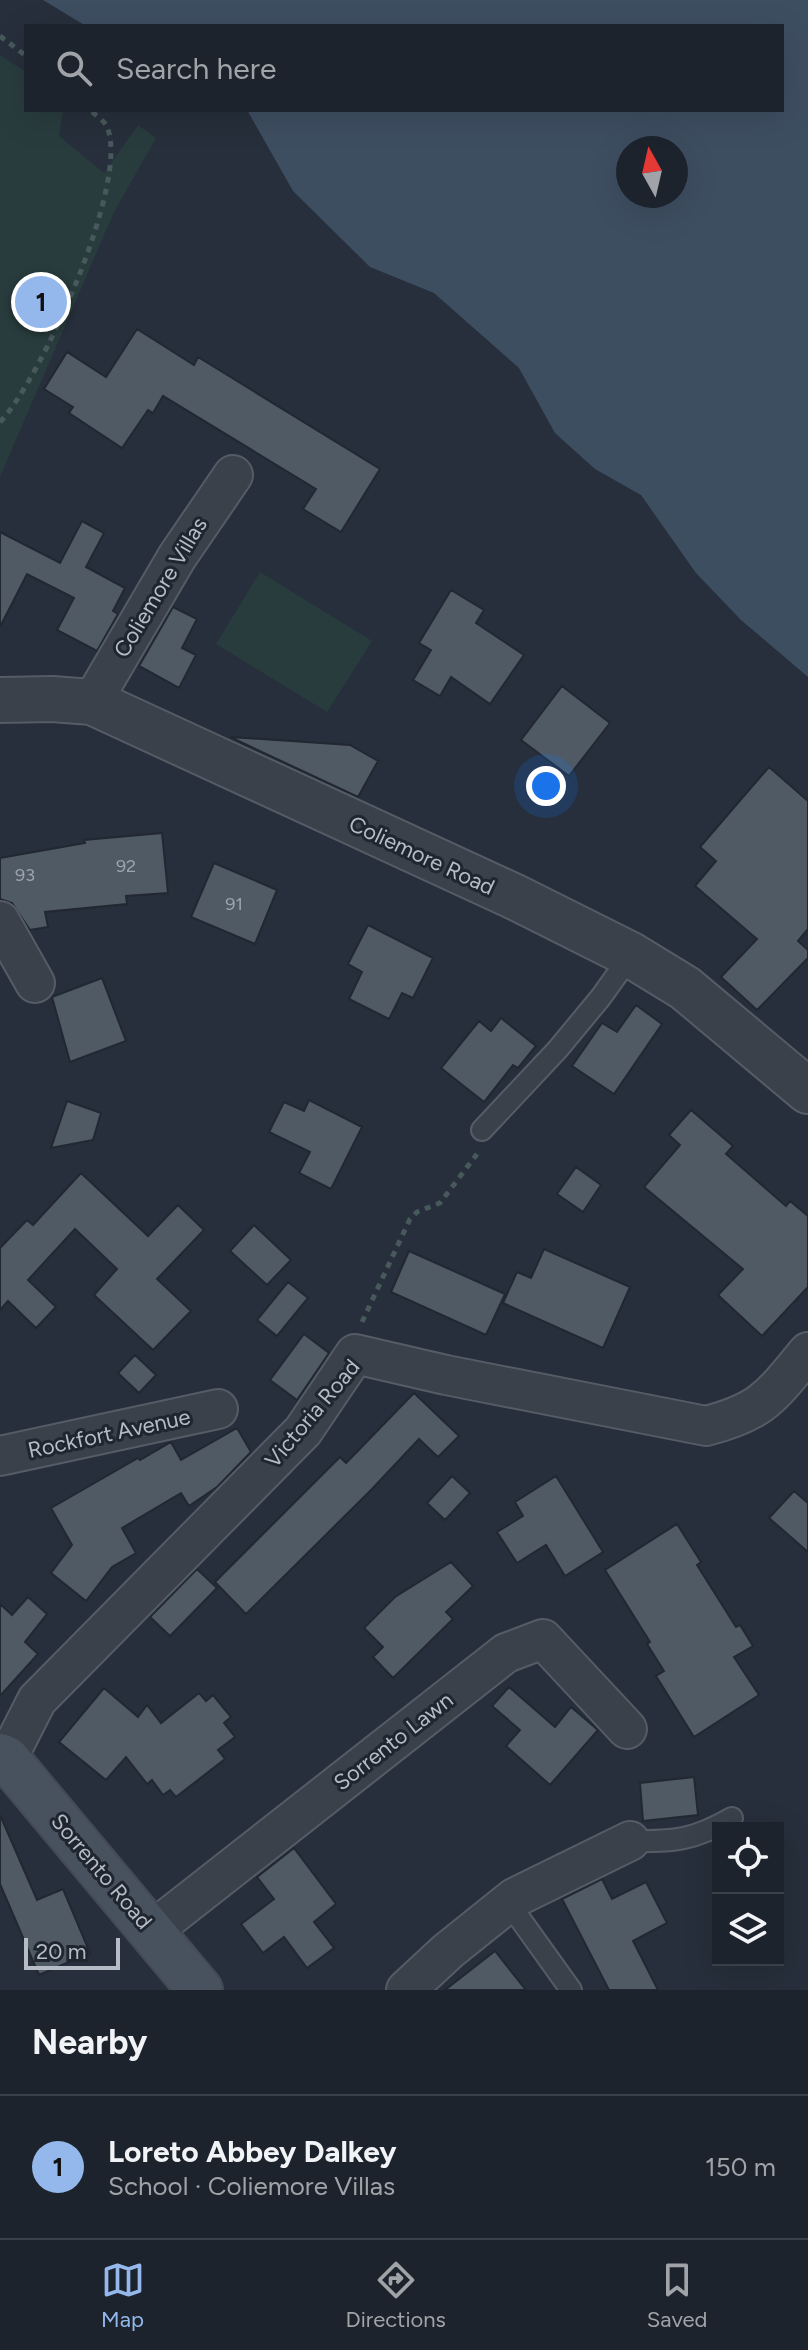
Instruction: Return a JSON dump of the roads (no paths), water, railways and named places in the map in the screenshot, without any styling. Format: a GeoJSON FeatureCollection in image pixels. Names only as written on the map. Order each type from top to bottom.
{"type":"FeatureCollection","features":[{"type":"Feature","properties":{"kind":"main road","name":"Sorrento Road"},"geometry":{"type":"LineString","coordinates":[[3,1757],[153,1930],[200,1990]]}},
{"type":"Feature","properties":{"kind":"street","name":"Coliemore Villas"},"geometry":{"type":"LineString","coordinates":[[92,702],[177,557],[233,475]]}},
{"type":"Feature","properties":{"kind":"street","name":"Coliemore Road"},"geometry":{"type":"LineString","coordinates":[[0,700],[92,702],[513,896],[631,955],[685,988],[808,1091]]}},
{"type":"Feature","properties":{"kind":"street"},"geometry":{"type":"LineString","coordinates":[[0,921],[35,983]]}},
{"type":"Feature","properties":{"kind":"street","name":"Victoria Road"},"geometry":{"type":"LineString","coordinates":[[3,1757],[37,1700],[303,1431],[355,1354],[706,1426],[739,1417],[767,1400],[808,1352]]}},
{"type":"Feature","properties":{"kind":"street","name":"Rockfort Avenue"},"geometry":{"type":"LineString","coordinates":[[0,1456],[218,1409]]}},
{"type":"Feature","properties":{"kind":"street","name":"Sorrento Lawn"},"geometry":{"type":"LineString","coordinates":[[153,1930],[506,1653],[543,1639],[627,1729]]}},
{"type":"Feature","properties":{"kind":"street"},"geometry":{"type":"LineString","coordinates":[[406,1990],[508,1902],[630,1841]]}},
{"type":"Feature","properties":{"kind":"lane"},"geometry":{"type":"LineString","coordinates":[[485,1127],[558,1049],[631,955]]}},
{"type":"Feature","properties":{"kind":"lane"},"geometry":{"type":"LineString","coordinates":[[630,1841],[671,1842],[706,1833],[732,1818]]}},
{"type":"Feature","properties":{"kind":"lane"},"geometry":{"type":"LineString","coordinates":[[508,1902],[571,1990]]}},
{"type":"Feature","properties":{"kind":"water"},"geometry":{"type":"Polygon","coordinates":[[[43,0],[808,0],[808,677],[741,620],[696,573],[641,495],[595,469],[555,433],[519,368],[434,293],[370,267],[293,191],[248,112],[784,112],[784,24],[83,24],[43,0]]]}},
{"type":"Feature","properties":{"kind":"place","name":"Loreto Abbey Dalkey"},"geometry":{"type":"Point","coordinates":[41,302]}}]}
